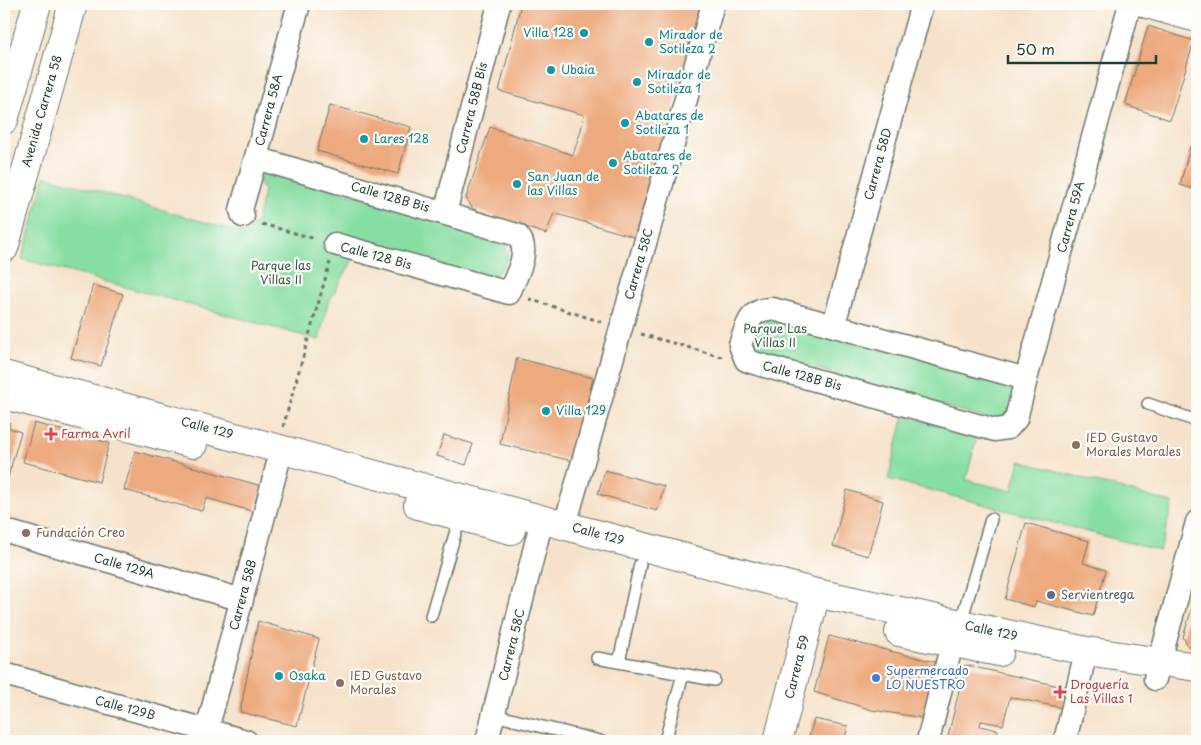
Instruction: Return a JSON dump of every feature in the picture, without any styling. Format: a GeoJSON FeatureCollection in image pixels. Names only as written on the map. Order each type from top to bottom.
{"type":"FeatureCollection","features":[{"type":"Feature","properties":{"kind":"main road"},"geometry":{"type":"LineString","coordinates":[[4,120],[37,4]]}},
{"type":"Feature","properties":{"kind":"main road","name":"Avenida Carrera 58"},"geometry":{"type":"LineString","coordinates":[[4,248],[73,4]]}},
{"type":"Feature","properties":{"kind":"main road"},"geometry":{"type":"LineString","coordinates":[[1147,4],[1197,18]]}},
{"type":"Feature","properties":{"kind":"main road","name":"Calle 129"},"geometry":{"type":"LineString","coordinates":[[4,375],[279,454],[549,527],[814,602]]}},
{"type":"Feature","properties":{"kind":"main road","name":"Calle 129"},"geometry":{"type":"LineString","coordinates":[[4,395],[279,454],[460,516],[549,527],[640,564],[956,634],[1084,659],[1157,670],[1197,685]]}},
{"type":"Feature","properties":{"kind":"main road","name":"Carrera 59"},"geometry":{"type":"LineString","coordinates":[[778,741],[814,602]]}},
{"type":"Feature","properties":{"kind":"main road","name":"Calle 129"},"geometry":{"type":"LineString","coordinates":[[1157,670],[1197,667]]}},
{"type":"Feature","properties":{"kind":"street","name":"Carrera 58A"},"geometry":{"type":"LineString","coordinates":[[243,216],[241,210],[299,4]]}},
{"type":"Feature","properties":{"kind":"street","name":"Carrera 58B Bis"},"geometry":{"type":"LineString","coordinates":[[445,213],[499,4]]}},
{"type":"Feature","properties":{"kind":"street","name":"Carrera 58C"},"geometry":{"type":"LineString","coordinates":[[488,741],[549,527],[713,4]]}},
{"type":"Feature","properties":{"kind":"street","name":"Carrera 58D"},"geometry":{"type":"LineString","coordinates":[[834,324],[922,4]]}},
{"type":"Feature","properties":{"kind":"street","name":"Carrera 59A"},"geometry":{"type":"LineString","coordinates":[[1008,428],[1016,419],[1130,4]]}},
{"type":"Feature","properties":{"kind":"street","name":"Calle 128B Bis"},"geometry":{"type":"LineString","coordinates":[[256,158],[517,235],[521,240],[524,250],[509,293]]}},
{"type":"Feature","properties":{"kind":"street","name":"Calle 128 Bis"},"geometry":{"type":"LineString","coordinates":[[335,244],[509,293]]}},
{"type":"Feature","properties":{"kind":"street","name":"Calle 128B Bis"},"geometry":{"type":"LineString","coordinates":[[1008,428],[995,430],[764,366],[746,360],[740,345],[751,316],[764,308],[834,324],[1026,379]]}},
{"type":"Feature","properties":{"kind":"street","name":"Carrera 58B"},"geometry":{"type":"LineString","coordinates":[[206,736],[279,454]]}},
{"type":"Feature","properties":{"kind":"street"},"geometry":{"type":"LineString","coordinates":[[1157,670],[1197,522]]}},
{"type":"Feature","properties":{"kind":"street","name":"Calle 129A"},"geometry":{"type":"LineString","coordinates":[[6,531],[242,600]]}},
{"type":"Feature","properties":{"kind":"street"},"geometry":{"type":"LineString","coordinates":[[928,741],[956,634]]}},
{"type":"Feature","properties":{"kind":"street"},"geometry":{"type":"LineString","coordinates":[[1065,741],[1084,659]]}},
{"type":"Feature","properties":{"kind":"street","name":"Calle 129B"},"geometry":{"type":"LineString","coordinates":[[4,674],[206,736],[246,741]]}},
{"type":"Feature","properties":{"kind":"lane"},"geometry":{"type":"LineString","coordinates":[[1148,404],[1197,421]]}},
{"type":"Feature","properties":{"kind":"lane"},"geometry":{"type":"LineString","coordinates":[[431,616],[460,516]]}},
{"type":"Feature","properties":{"kind":"lane"},"geometry":{"type":"LineString","coordinates":[[956,634],[991,519]]}},
{"type":"Feature","properties":{"kind":"lane"},"geometry":{"type":"LineString","coordinates":[[619,662],[640,564]]}},
{"type":"Feature","properties":{"kind":"lane"},"geometry":{"type":"LineString","coordinates":[[597,658],[714,680]]}},
{"type":"Feature","properties":{"kind":"lane"},"geometry":{"type":"LineString","coordinates":[[665,741],[684,674]]}},
{"type":"Feature","properties":{"kind":"lane"},"geometry":{"type":"LineString","coordinates":[[494,716],[600,741]]}},
{"type":"Feature","properties":{"kind":"path","name":"Calle 128 Bis"},"geometry":{"type":"LineString","coordinates":[[243,216],[248,220],[335,244]]}},
{"type":"Feature","properties":{"kind":"path"},"geometry":{"type":"LineString","coordinates":[[279,454],[335,244]]}},
{"type":"Feature","properties":{"kind":"green space","name":"Parque las Villas II"},"geometry":{"type":"Polygon","coordinates":[[[264,170],[502,236],[507,250],[506,260],[501,269],[490,278],[362,244],[328,303],[319,340],[22,259],[45,176],[242,233],[257,222],[264,190],[258,183],[264,170]]]}},
{"type":"Feature","properties":{"kind":"green space","name":"Parque Las Villas II"},"geometry":{"type":"Polygon","coordinates":[[[774,314],[1017,386],[1010,416],[996,421],[756,351],[751,340],[755,328],[774,314]]]}},
{"type":"Feature","properties":{"kind":"green space"},"geometry":{"type":"Polygon","coordinates":[[[904,415],[977,437],[966,480],[1012,491],[1020,461],[1173,503],[1160,551],[888,479],[904,415]]]}},
{"type":"Feature","properties":{"kind":"building"},"geometry":{"type":"Polygon","coordinates":[[[521,4],[704,4],[634,237],[554,213],[546,234],[473,209],[466,198],[490,127],[573,155],[581,130],[584,115],[499,91],[521,4]]]}},
{"type":"Feature","properties":{"kind":"building"},"geometry":{"type":"Polygon","coordinates":[[[1148,26],[1194,41],[1170,120],[1125,105],[1148,26]]]}},
{"type":"Feature","properties":{"kind":"building","name":"Lares 128"},"geometry":{"type":"Polygon","coordinates":[[[330,105],[411,127],[398,174],[317,151],[330,105]]]}},
{"type":"Feature","properties":{"kind":"building"},"geometry":{"type":"Polygon","coordinates":[[[1190,147],[1197,149],[1197,190],[1180,185],[1190,147]]]}},
{"type":"Feature","properties":{"kind":"building"},"geometry":{"type":"Polygon","coordinates":[[[93,285],[123,294],[101,366],[71,358],[93,285]]]}},
{"type":"Feature","properties":{"kind":"building","name":"Villa 129"},"geometry":{"type":"Polygon","coordinates":[[[517,358],[593,378],[573,461],[500,444],[517,358]]]}},
{"type":"Feature","properties":{"kind":"building"},"geometry":{"type":"Polygon","coordinates":[[[4,420],[10,422],[9,428],[21,432],[4,491],[4,420]]]}},
{"type":"Feature","properties":{"kind":"building"},"geometry":{"type":"Polygon","coordinates":[[[34,423],[109,443],[99,482],[23,462],[34,423]]]}},
{"type":"Feature","properties":{"kind":"building"},"geometry":{"type":"Polygon","coordinates":[[[444,435],[473,444],[466,465],[437,456],[444,435]]]}},
{"type":"Feature","properties":{"kind":"building"},"geometry":{"type":"Polygon","coordinates":[[[135,451],[262,486],[255,512],[206,498],[202,511],[124,490],[135,451]]]}},
{"type":"Feature","properties":{"kind":"building"},"geometry":{"type":"Polygon","coordinates":[[[605,470],[664,486],[657,511],[598,494],[605,470]]]}},
{"type":"Feature","properties":{"kind":"building"},"geometry":{"type":"Polygon","coordinates":[[[847,490],[883,501],[868,556],[833,546],[847,490]]]}},
{"type":"Feature","properties":{"kind":"building"},"geometry":{"type":"Polygon","coordinates":[[[1026,523],[1089,541],[1083,563],[1106,570],[1093,616],[1036,601],[1034,607],[1005,599],[1026,523]]]}},
{"type":"Feature","properties":{"kind":"building"},"geometry":{"type":"Polygon","coordinates":[[[1197,592],[1197,648],[1188,646],[1183,637],[1197,592]]]}},
{"type":"Feature","properties":{"kind":"building","name":"Osaka"},"geometry":{"type":"Polygon","coordinates":[[[258,621],[319,639],[297,726],[240,712],[258,621]]]}},
{"type":"Feature","properties":{"kind":"building","name":"Supermercado LO NUESTRO"},"geometry":{"type":"Polygon","coordinates":[[[829,636],[939,663],[924,718],[872,710],[814,692],[829,636]]]}},
{"type":"Feature","properties":{"kind":"building"},"geometry":{"type":"Polygon","coordinates":[[[965,665],[1068,688],[1063,708],[1010,697],[1003,725],[981,721],[980,726],[998,730],[996,741],[947,741],[965,665]]]}},
{"type":"Feature","properties":{"kind":"building"},"geometry":{"type":"Polygon","coordinates":[[[814,719],[848,726],[844,741],[827,741],[809,737],[814,719]]]}},
{"type":"Feature","properties":{"kind":"place","name":"Villa 128"},"geometry":{"type":"Point","coordinates":[584,33]}},
{"type":"Feature","properties":{"kind":"place","name":"Mirador de Sotileza 2"},"geometry":{"type":"Point","coordinates":[649,42]}},
{"type":"Feature","properties":{"kind":"place","name":"Ubaia"},"geometry":{"type":"Point","coordinates":[551,70]}},
{"type":"Feature","properties":{"kind":"place","name":"Mirador de Sotileza 1"},"geometry":{"type":"Point","coordinates":[637,82]}},
{"type":"Feature","properties":{"kind":"place","name":"Abatares de Sotileza 1"},"geometry":{"type":"Point","coordinates":[625,123]}},
{"type":"Feature","properties":{"kind":"place","name":"Lares 128"},"geometry":{"type":"Point","coordinates":[364,139]}},
{"type":"Feature","properties":{"kind":"place","name":"Abatares de Sotileza 2"},"geometry":{"type":"Point","coordinates":[613,163]}},
{"type":"Feature","properties":{"kind":"place","name":"San Juan de las Villas"},"geometry":{"type":"Point","coordinates":[517,184]}},
{"type":"Feature","properties":{"kind":"place","name":"Villa 129"},"geometry":{"type":"Point","coordinates":[546,411]}},
{"type":"Feature","properties":{"kind":"place","name":"Farma Avril"},"geometry":{"type":"Point","coordinates":[51,434]}},
{"type":"Feature","properties":{"kind":"place","name":"IED Gustavo Morales Morales"},"geometry":{"type":"Point","coordinates":[1076,445]}},
{"type":"Feature","properties":{"kind":"place","name":"Fundación Creo"},"geometry":{"type":"Point","coordinates":[26,533]}},
{"type":"Feature","properties":{"kind":"place","name":"Servientrega"},"geometry":{"type":"Point","coordinates":[1051,595]}},
{"type":"Feature","properties":{"kind":"place","name":"Osaka"},"geometry":{"type":"Point","coordinates":[279,676]}},
{"type":"Feature","properties":{"kind":"place","name":"Supermercado LO NUESTRO"},"geometry":{"type":"Point","coordinates":[876,678]}},
{"type":"Feature","properties":{"kind":"place","name":"IED Gustavo Morales"},"geometry":{"type":"Point","coordinates":[340,683]}},
{"type":"Feature","properties":{"kind":"place","name":"Droguería Las Villas 1"},"geometry":{"type":"Point","coordinates":[1060,692]}}]}
